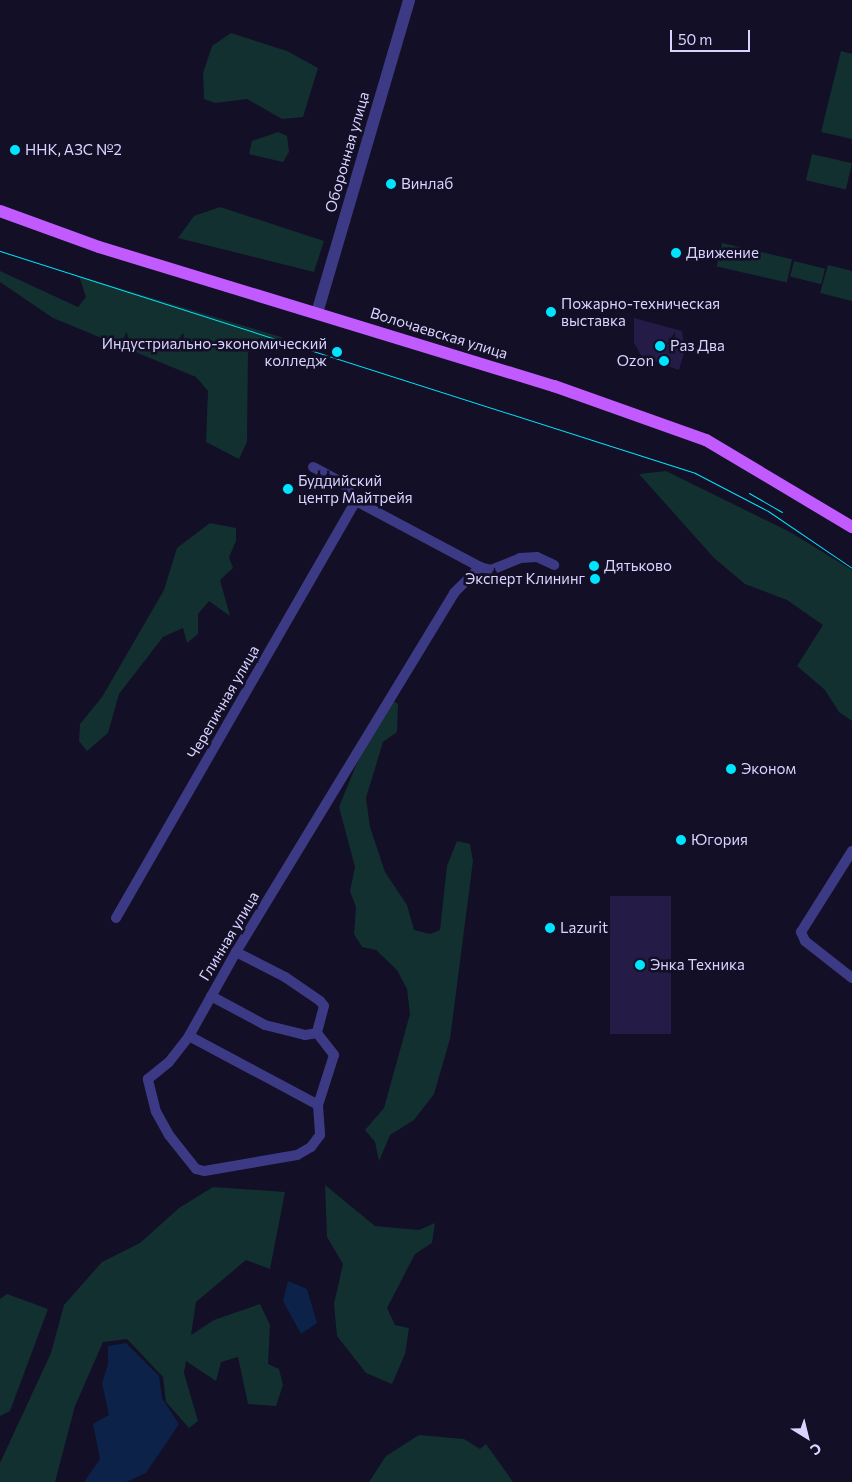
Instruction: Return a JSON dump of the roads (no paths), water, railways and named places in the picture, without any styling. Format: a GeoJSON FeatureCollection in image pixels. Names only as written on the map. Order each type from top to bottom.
{"type":"FeatureCollection","features":[{"type":"Feature","properties":{"kind":"main road","name":"Волочаевская улица"},"geometry":{"type":"LineString","coordinates":[[0,211],[43,229],[554,386],[706,440],[852,527]]}},
{"type":"Feature","properties":{"kind":"street","name":"Оборонная улица"},"geometry":{"type":"LineString","coordinates":[[317,313],[409,0]]}},
{"type":"Feature","properties":{"kind":"street"},"geometry":{"type":"LineString","coordinates":[[313,467],[343,483],[356,501],[480,567],[491,570],[520,558],[537,557],[554,565]]}},
{"type":"Feature","properties":{"kind":"street","name":"Черепичная улица"},"geometry":{"type":"LineString","coordinates":[[116,918],[356,501]]}},
{"type":"Feature","properties":{"kind":"street","name":"Глинная улица"},"geometry":{"type":"LineString","coordinates":[[317,1033],[334,1055],[318,1105],[320,1135],[311,1147],[297,1154],[204,1171],[196,1169],[156,1112],[148,1079],[169,1062],[189,1036],[236,952],[454,593],[480,567]]}},
{"type":"Feature","properties":{"kind":"street"},"geometry":{"type":"LineString","coordinates":[[852,851],[800,932],[805,941],[852,978]]}},
{"type":"Feature","properties":{"kind":"street"},"geometry":{"type":"LineString","coordinates":[[211,996],[265,1025],[305,1035],[317,1033],[324,1006],[320,1001],[285,977],[236,952]]}},
{"type":"Feature","properties":{"kind":"street"},"geometry":{"type":"LineString","coordinates":[[189,1036],[318,1105]]}},
{"type":"Feature","properties":{"kind":"water"},"geometry":{"type":"Polygon","coordinates":[[[288,1281],[307,1289],[317,1323],[301,1334],[283,1301],[288,1281]]]}},
{"type":"Feature","properties":{"kind":"water"},"geometry":{"type":"Polygon","coordinates":[[[126,1343],[159,1376],[162,1398],[179,1424],[146,1473],[126,1482],[84,1482],[100,1459],[93,1424],[109,1415],[102,1383],[108,1364],[108,1346],[126,1343]]]}},
{"type":"Feature","properties":{"kind":"tram line"},"geometry":{"type":"LineString","coordinates":[[0,251],[695,473],[768,511],[852,568]]}},
{"type":"Feature","properties":{"kind":"tram line"},"geometry":{"type":"LineString","coordinates":[[749,493],[782,512]]}},
{"type":"Feature","properties":{"kind":"place","name":"ННК, АЗС №2"},"geometry":{"type":"Point","coordinates":[15,150]}},
{"type":"Feature","properties":{"kind":"place","name":"Винлаб"},"geometry":{"type":"Point","coordinates":[391,184]}},
{"type":"Feature","properties":{"kind":"place","name":"Движение"},"geometry":{"type":"Point","coordinates":[676,253]}},
{"type":"Feature","properties":{"kind":"place","name":"Пожарно-техническая выставка"},"geometry":{"type":"Point","coordinates":[551,312]}},
{"type":"Feature","properties":{"kind":"place","name":"Раз Два"},"geometry":{"type":"Point","coordinates":[660,346]}},
{"type":"Feature","properties":{"kind":"place","name":"Индустриально-экономический колледж"},"geometry":{"type":"Point","coordinates":[337,352]}},
{"type":"Feature","properties":{"kind":"place","name":"Ozon"},"geometry":{"type":"Point","coordinates":[664,361]}},
{"type":"Feature","properties":{"kind":"place","name":"Буддийский центр Майтрейя"},"geometry":{"type":"Point","coordinates":[288,489]}},
{"type":"Feature","properties":{"kind":"place","name":"Дятьково"},"geometry":{"type":"Point","coordinates":[594,566]}},
{"type":"Feature","properties":{"kind":"place","name":"Эксперт Клининг"},"geometry":{"type":"Point","coordinates":[595,579]}},
{"type":"Feature","properties":{"kind":"place","name":"Эконом"},"geometry":{"type":"Point","coordinates":[731,769]}},
{"type":"Feature","properties":{"kind":"place","name":"Югория"},"geometry":{"type":"Point","coordinates":[681,840]}},
{"type":"Feature","properties":{"kind":"place","name":"Lazurit"},"geometry":{"type":"Point","coordinates":[550,928]}},
{"type":"Feature","properties":{"kind":"place","name":"Энка Техника"},"geometry":{"type":"Point","coordinates":[640,965]}}]}
